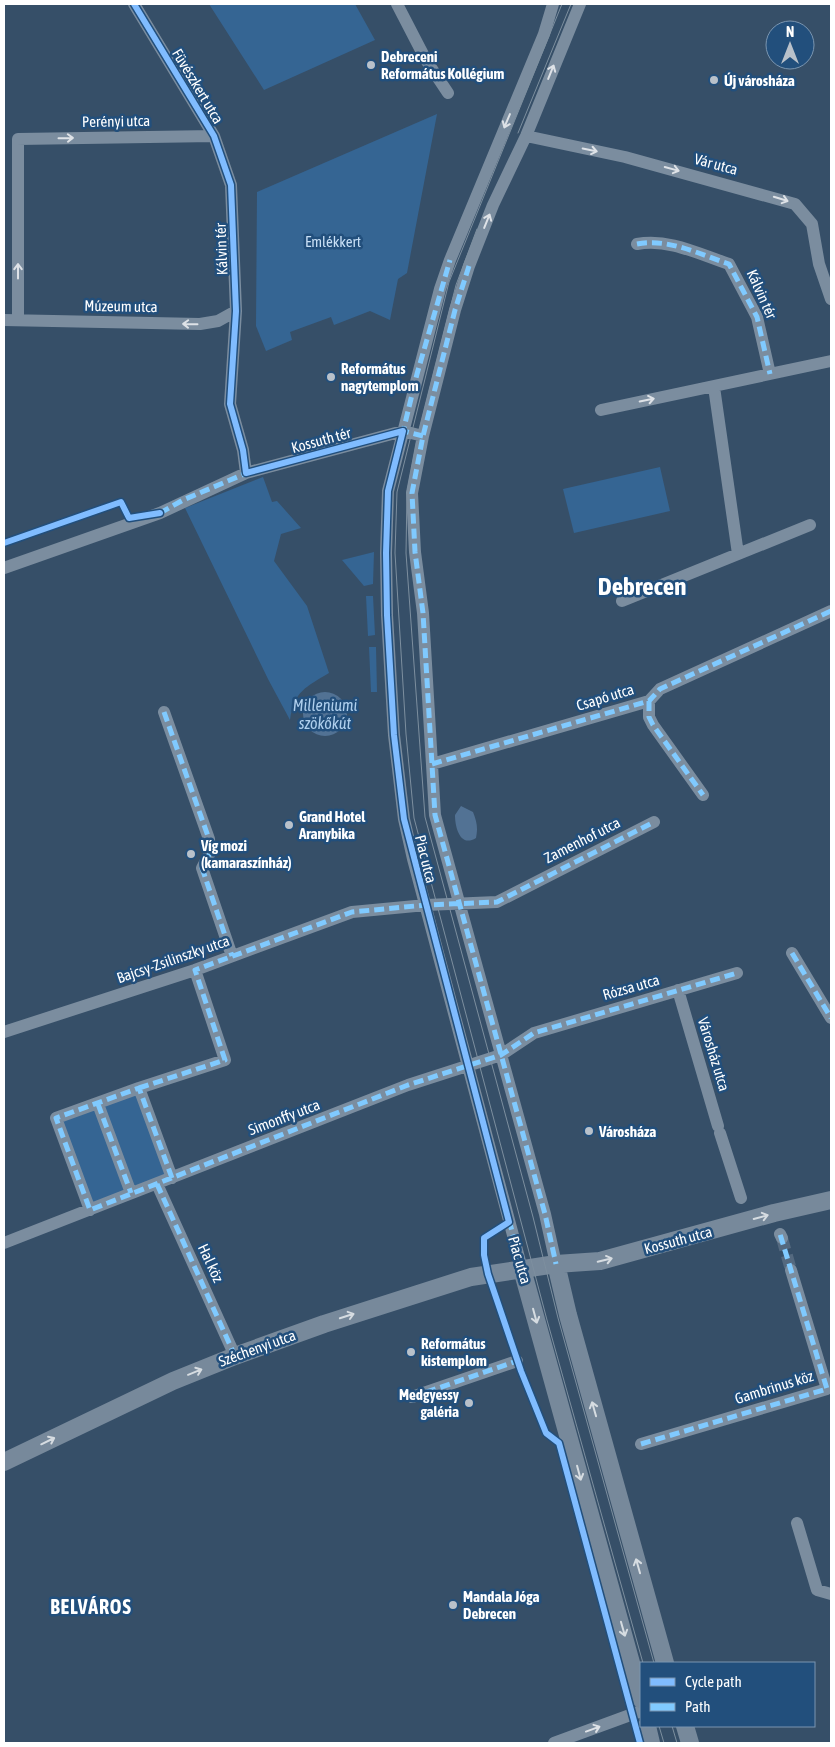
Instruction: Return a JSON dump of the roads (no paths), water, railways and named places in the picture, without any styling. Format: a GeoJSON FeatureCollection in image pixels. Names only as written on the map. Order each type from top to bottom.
{"type":"FeatureCollection","features":[{"type":"Feature","properties":{"kind":"street","name":"Füvészkert utca"},"geometry":{"type":"LineString","coordinates":[[134,4],[214,136],[231,185]]}},
{"type":"Feature","properties":{"kind":"street"},"geometry":{"type":"LineString","coordinates":[[397,4],[426,60],[448,93]]}},
{"type":"Feature","properties":{"kind":"street"},"geometry":{"type":"LineString","coordinates":[[552,8],[544,34],[450,260],[419,365],[403,431],[423,436],[455,310],[469,266],[493,205],[526,136],[580,4]]}},
{"type":"Feature","properties":{"kind":"street","name":"Perényi utca"},"geometry":{"type":"LineString","coordinates":[[18,320],[18,139],[214,136]]}},
{"type":"Feature","properties":{"kind":"street","name":"Vár utca"},"geometry":{"type":"LineString","coordinates":[[526,136],[625,157],[795,204],[812,224],[819,264],[831,299]]}},
{"type":"Feature","properties":{"kind":"street","name":"Kálvin tér"},"geometry":{"type":"LineString","coordinates":[[231,185],[236,311],[230,404],[243,450],[246,472]]}},
{"type":"Feature","properties":{"kind":"street","name":"Kálvin tér"},"geometry":{"type":"LineString","coordinates":[[637,244],[648,242],[670,244],[729,264],[757,317],[770,374]]}},
{"type":"Feature","properties":{"kind":"street"},"geometry":{"type":"LineString","coordinates":[[450,260],[469,266]]}},
{"type":"Feature","properties":{"kind":"street","name":"Múzeum utca"},"geometry":{"type":"LineString","coordinates":[[4,320],[200,324],[218,321],[236,311]]}},
{"type":"Feature","properties":{"kind":"street"},"geometry":{"type":"LineString","coordinates":[[601,410],[714,387],[831,360]]}},
{"type":"Feature","properties":{"kind":"street"},"geometry":{"type":"LineString","coordinates":[[714,387],[738,554]]}},
{"type":"Feature","properties":{"kind":"street","name":"Kossuth tér"},"geometry":{"type":"LineString","coordinates":[[4,568],[160,513],[246,472],[403,431]]}},
{"type":"Feature","properties":{"kind":"street","name":"Piac utca"},"geometry":{"type":"LineString","coordinates":[[403,431],[388,491],[386,615],[394,735],[404,819],[522,1269],[640,1695]]}},
{"type":"Feature","properties":{"kind":"street","name":"Piac utca"},"geometry":{"type":"LineString","coordinates":[[423,436],[412,493],[415,552],[423,613],[435,815],[545,1214],[568,1315],[665,1662]]}},
{"type":"Feature","properties":{"kind":"street"},"geometry":{"type":"LineString","coordinates":[[622,601],[810,525]]}},
{"type":"Feature","properties":{"kind":"street","name":"Csapó utca"},"geometry":{"type":"LineString","coordinates":[[432,764],[649,701],[660,689],[831,611]]}},
{"type":"Feature","properties":{"kind":"street"},"geometry":{"type":"LineString","coordinates":[[649,701],[650,717],[653,725],[703,795]]}},
{"type":"Feature","properties":{"kind":"street"},"geometry":{"type":"LineString","coordinates":[[164,712],[209,839],[210,853],[202,868],[232,956]]}},
{"type":"Feature","properties":{"kind":"street","name":"Zamenhof utca"},"geometry":{"type":"LineString","coordinates":[[426,905],[497,902],[654,822]]}},
{"type":"Feature","properties":{"kind":"street","name":"Bajcsy-Zsilinszky utca"},"geometry":{"type":"LineString","coordinates":[[4,1032],[195,970],[352,912],[426,905]]}},
{"type":"Feature","properties":{"kind":"street"},"geometry":{"type":"LineString","coordinates":[[792,954],[831,1018]]}},
{"type":"Feature","properties":{"kind":"street"},"geometry":{"type":"LineString","coordinates":[[90,1210],[56,1118],[138,1088],[225,1060],[195,970]]}},
{"type":"Feature","properties":{"kind":"street","name":"Rózsa utca"},"geometry":{"type":"LineString","coordinates":[[468,1065],[501,1055],[534,1033],[737,973]]}},
{"type":"Feature","properties":{"kind":"street","name":"Városház utca"},"geometry":{"type":"LineString","coordinates":[[678,990],[741,1198]]}},
{"type":"Feature","properties":{"kind":"street","name":"Simonffy utca"},"geometry":{"type":"LineString","coordinates":[[172,1178],[408,1085],[468,1065]]}},
{"type":"Feature","properties":{"kind":"street"},"geometry":{"type":"LineString","coordinates":[[4,1243],[172,1178],[138,1088]]}},
{"type":"Feature","properties":{"kind":"street"},"geometry":{"type":"LineString","coordinates":[[98,1104],[131,1193]]}},
{"type":"Feature","properties":{"kind":"street","name":"Hal köz"},"geometry":{"type":"LineString","coordinates":[[157,1184],[236,1356]]}},
{"type":"Feature","properties":{"kind":"street","name":"Kossuth utca"},"geometry":{"type":"LineString","coordinates":[[522,1269],[556,1264],[600,1261],[774,1213],[831,1200]]}},
{"type":"Feature","properties":{"kind":"street","name":"Széchenyi utca"},"geometry":{"type":"LineString","coordinates":[[4,1462],[173,1380],[236,1356],[324,1324],[471,1277],[522,1269]]}},
{"type":"Feature","properties":{"kind":"street","name":"Gambrinus köz"},"geometry":{"type":"LineString","coordinates":[[641,1444],[826,1389],[791,1270]]}},
{"type":"Feature","properties":{"kind":"street"},"geometry":{"type":"LineString","coordinates":[[412,1397],[517,1361]]}},
{"type":"Feature","properties":{"kind":"street"},"geometry":{"type":"LineString","coordinates":[[797,1523],[818,1590],[831,1594]]}},
{"type":"Feature","properties":{"kind":"street"},"geometry":{"type":"LineString","coordinates":[[554,1743],[640,1711]]}},
{"type":"Feature","properties":{"kind":"street"},"geometry":{"type":"LineString","coordinates":[[647,1727],[651,1743]]}},
{"type":"Feature","properties":{"kind":"street"},"geometry":{"type":"LineString","coordinates":[[685,1727],[690,1743]]}},
{"type":"Feature","properties":{"kind":"water","name":"Milleniumi szökőkút"},"geometry":{"type":"Polygon","coordinates":[[[329,692],[341,698],[346,705],[346,723],[341,730],[334,735],[321,736],[313,733],[306,726],[303,710],[306,702],[313,695],[329,692]]]}},
{"type":"Feature","properties":{"kind":"water"},"geometry":{"type":"Polygon","coordinates":[[[461,806],[473,812],[477,828],[476,838],[471,840],[462,838],[457,830],[455,815],[461,806]]]}},
{"type":"Feature","properties":{"kind":"tunnel"},"geometry":{"type":"LineString","coordinates":[[782,1238],[791,1270]]}},
{"type":"Feature","properties":{"kind":"tram line"},"geometry":{"type":"LineString","coordinates":[[562,4],[449,282],[397,492],[395,553],[406,734],[414,818],[547,1320],[643,1662]]}},
{"type":"Feature","properties":{"kind":"tram line"},"geometry":{"type":"LineString","coordinates":[[518,133],[571,4]]}},
{"type":"Feature","properties":{"kind":"tram line"},"geometry":{"type":"LineString","coordinates":[[477,229],[456,285],[418,435],[407,492],[406,553],[425,817],[533,1217],[558,1318],[654,1662]]}},
{"type":"Feature","properties":{"kind":"tram line"},"geometry":{"type":"LineString","coordinates":[[659,1727],[664,1743]]}},
{"type":"Feature","properties":{"kind":"tram line"},"geometry":{"type":"LineString","coordinates":[[672,1727],[677,1743]]}},
{"type":"Feature","properties":{"kind":"place","name":"Debreceni Református Kollégium"},"geometry":{"type":"Point","coordinates":[371,65]}},
{"type":"Feature","properties":{"kind":"place","name":"Új városháza"},"geometry":{"type":"Point","coordinates":[714,80]}},
{"type":"Feature","properties":{"kind":"place","name":"Református nagytemplom"},"geometry":{"type":"Point","coordinates":[331,377]}},
{"type":"Feature","properties":{"kind":"place","name":"Grand Hotel Aranybika"},"geometry":{"type":"Point","coordinates":[289,825]}},
{"type":"Feature","properties":{"kind":"place","name":"Víg mozi (kamaraszínház)"},"geometry":{"type":"Point","coordinates":[191,854]}},
{"type":"Feature","properties":{"kind":"place","name":"Városháza"},"geometry":{"type":"Point","coordinates":[589,1131]}},
{"type":"Feature","properties":{"kind":"place","name":"Református kistemplom"},"geometry":{"type":"Point","coordinates":[411,1352]}},
{"type":"Feature","properties":{"kind":"place","name":"Medgyessy galéria"},"geometry":{"type":"Point","coordinates":[469,1403]}},
{"type":"Feature","properties":{"kind":"place","name":"Mandala Jóga Debrecen"},"geometry":{"type":"Point","coordinates":[453,1605]}},
{"type":"Feature","properties":{"kind":"district","name":"Debrecen"},"geometry":{"type":"Point","coordinates":[642,586]}},
{"type":"Feature","properties":{"kind":"district","name":"BELVÁROS"},"geometry":{"type":"Point","coordinates":[91,1606]}},
{"type":"Feature","properties":{"kind":"park label","name":"Emlékkert"},"geometry":{"type":"Point","coordinates":[333,241]}}]}
